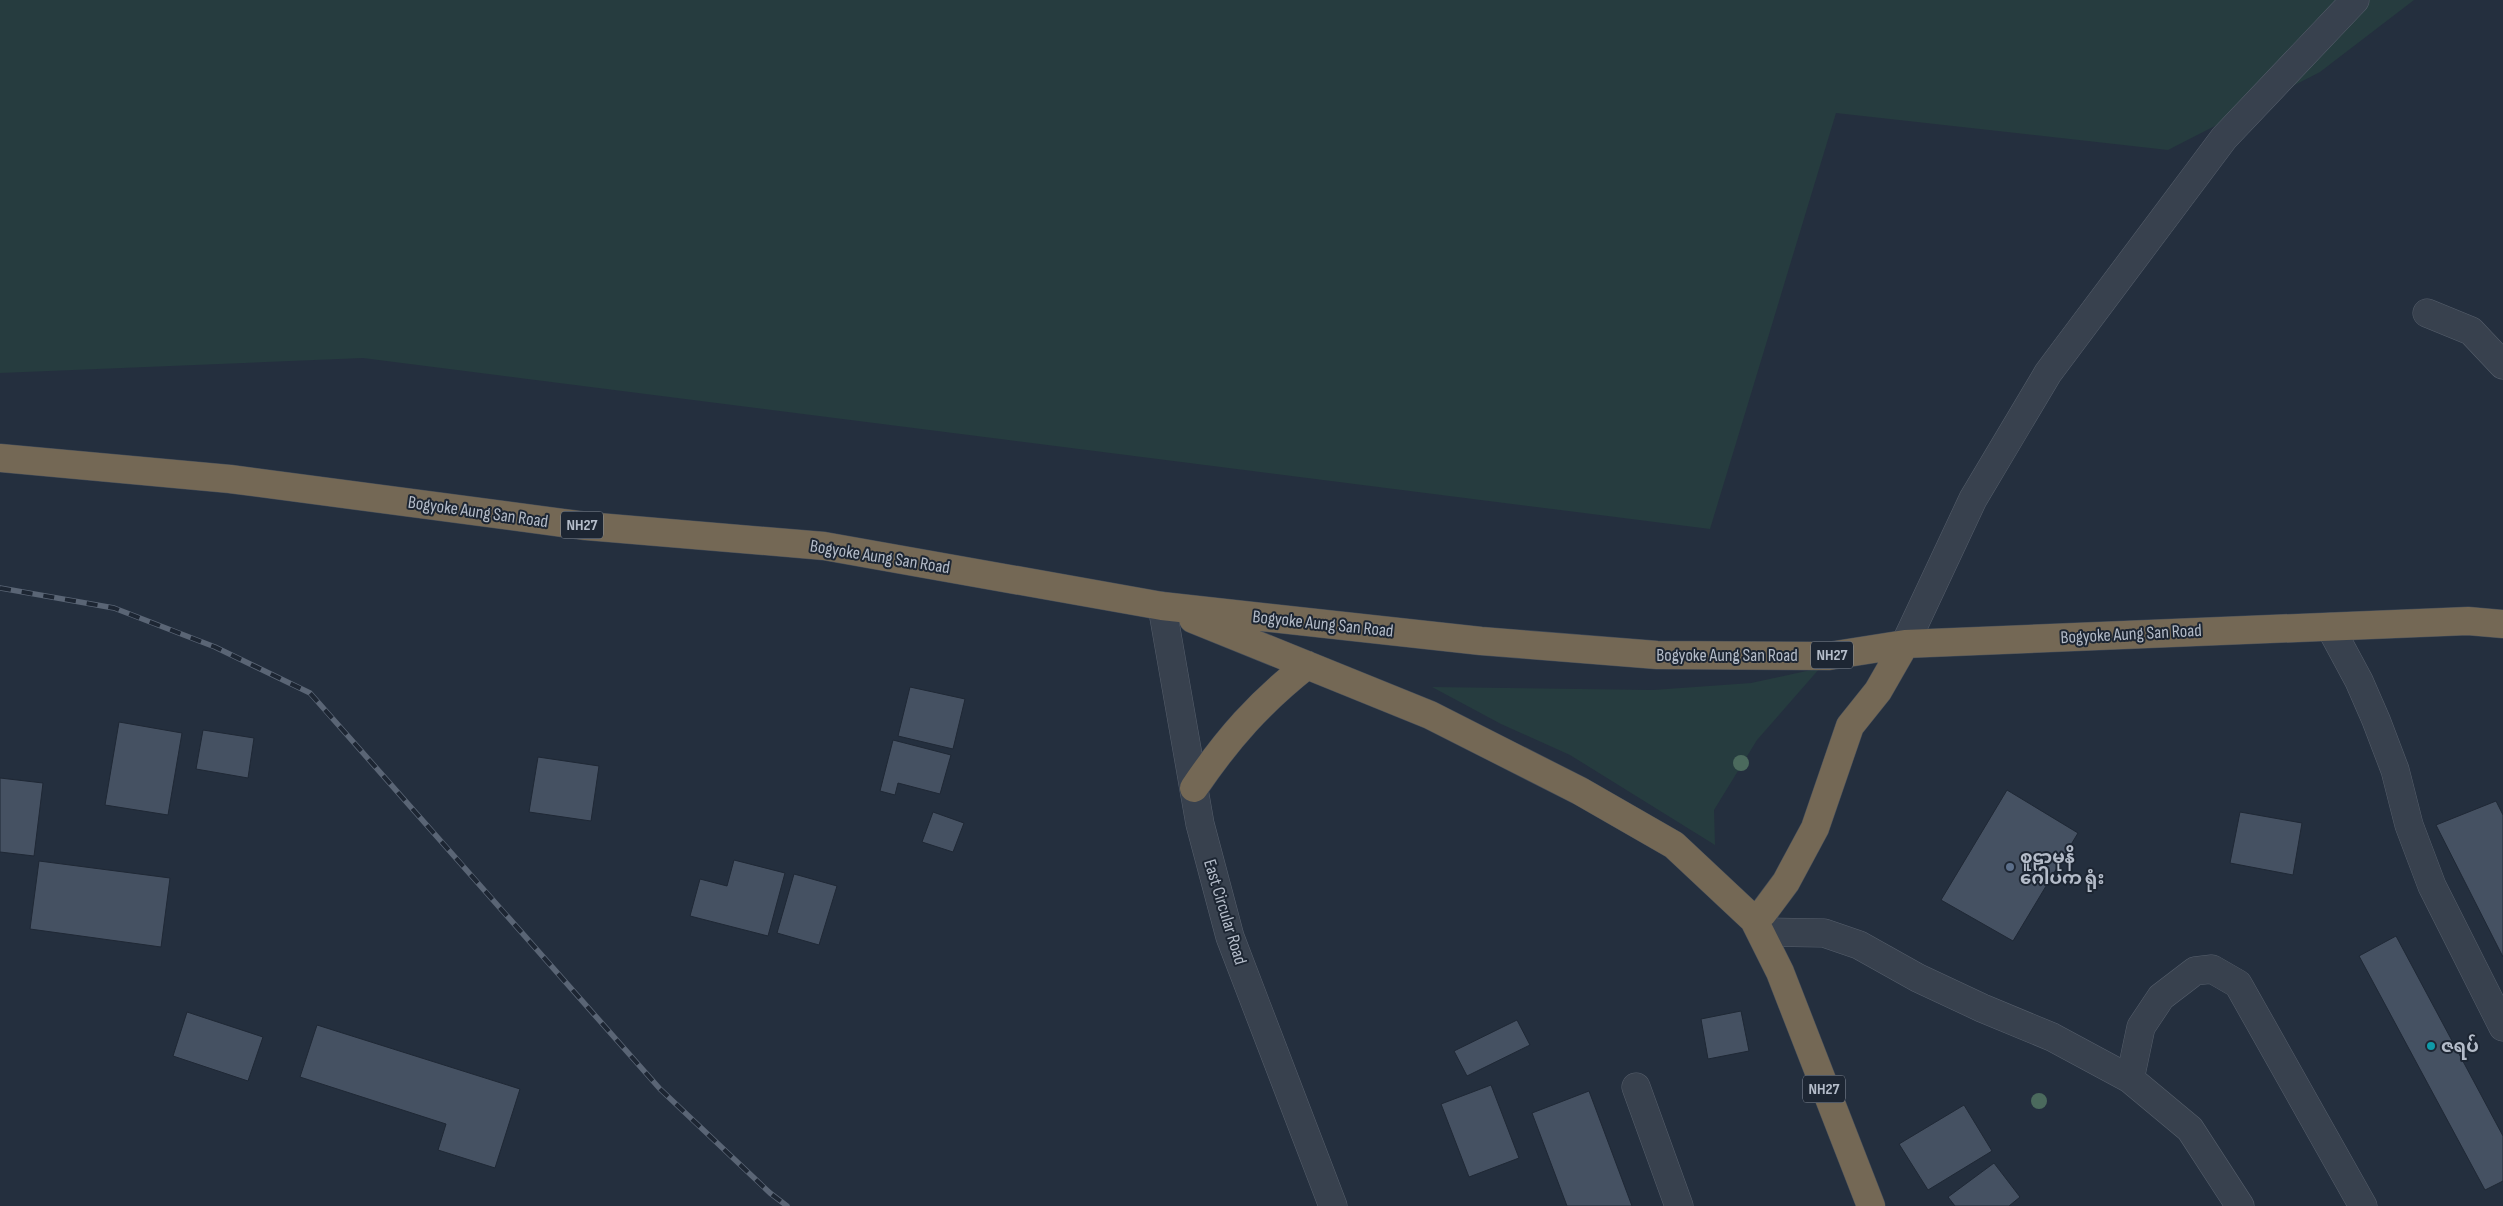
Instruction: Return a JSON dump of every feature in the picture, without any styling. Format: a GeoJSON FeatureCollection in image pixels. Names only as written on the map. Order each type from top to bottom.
{"type":"FeatureCollection","features":[{"type":"Feature","properties":{"kind":"highway","name":"Bogyoke Aung San Road"},"geometry":{"type":"LineString","coordinates":[[0,458],[230,479],[586,526],[824,546],[1162,606],[1481,641],[1657,655],[1829,656],[1905,644],[2244,628],[2330,627],[2468,621],[2503,624]]}},
{"type":"Feature","properties":{"kind":"highway","name":"Bogyoke Aung San Road"},"geometry":{"type":"LineString","coordinates":[[1162,606],[1430,715],[1597,801],[1674,845],[1757,926],[1780,972],[1871,1206]]}},
{"type":"Feature","properties":{"kind":"highway"},"geometry":{"type":"LineString","coordinates":[[1757,926],[1763,913],[1786,882],[1815,828],[1850,726],[1878,691],[1905,644]]}},
{"type":"Feature","properties":{"kind":"highway"},"geometry":{"type":"LineString","coordinates":[[1194,788],[1241,724],[1274,691],[1307,665]]}},
{"type":"Feature","properties":{"kind":"street"},"geometry":{"type":"LineString","coordinates":[[1905,644],[1973,498],[2048,373],[2224,138],[2355,0]]}},
{"type":"Feature","properties":{"kind":"street"},"geometry":{"type":"LineString","coordinates":[[2427,313],[2471,331],[2503,365]]}},
{"type":"Feature","properties":{"kind":"street","name":"East Circular Road"},"geometry":{"type":"LineString","coordinates":[[1162,606],[1200,824],[1230,938],[1333,1206]]}},
{"type":"Feature","properties":{"kind":"street"},"geometry":{"type":"LineString","coordinates":[[2330,627],[2359,680],[2379,728],[2395,770],[2410,826],[2432,886],[2503,1027]]}},
{"type":"Feature","properties":{"kind":"street"},"geometry":{"type":"LineString","coordinates":[[1757,926],[1824,934],[1859,945],[1918,978],[1982,1008],[2052,1036],[2130,1079],[2190,1128],[2240,1206]]}},
{"type":"Feature","properties":{"kind":"street"},"geometry":{"type":"LineString","coordinates":[[2130,1079],[2141,1027],[2161,997],[2195,971],[2212,969],[2238,984],[2363,1206]]}},
{"type":"Feature","properties":{"kind":"street"},"geometry":{"type":"LineString","coordinates":[[1636,1087],[1679,1206]]}},
{"type":"Feature","properties":{"kind":"green space"},"geometry":{"type":"Polygon","coordinates":[[[0,0],[2414,0],[2320,72],[2168,150],[1836,113],[1710,529],[363,358],[0,373],[0,0]]]}},
{"type":"Feature","properties":{"kind":"green space"},"geometry":{"type":"Polygon","coordinates":[[[1820,668],[1757,740],[1714,810],[1715,845],[1570,755],[1501,724],[1432,687],[1653,690],[1751,683],[1820,668]]]}},
{"type":"Feature","properties":{"kind":"building"},"geometry":{"type":"Polygon","coordinates":[[[910,687],[965,699],[953,749],[898,736],[910,687]]]}},
{"type":"Feature","properties":{"kind":"building"},"geometry":{"type":"Polygon","coordinates":[[[119,722],[182,733],[168,815],[105,805],[119,722]]]}},
{"type":"Feature","properties":{"kind":"building"},"geometry":{"type":"Polygon","coordinates":[[[203,730],[254,738],[248,778],[196,769],[203,730]]]}},
{"type":"Feature","properties":{"kind":"building"},"geometry":{"type":"Polygon","coordinates":[[[893,740],[951,755],[940,794],[898,783],[895,795],[880,791],[893,740]]]}},
{"type":"Feature","properties":{"kind":"building"},"geometry":{"type":"Polygon","coordinates":[[[538,757],[599,766],[591,821],[529,812],[538,757]]]}},
{"type":"Feature","properties":{"kind":"building"},"geometry":{"type":"Polygon","coordinates":[[[0,778],[43,783],[34,856],[0,852],[0,778]]]}},
{"type":"Feature","properties":{"kind":"building","name":"စူဠာမုနိ ဂေါပက ရုံး"},"geometry":{"type":"Polygon","coordinates":[[[2007,790],[2078,833],[2013,941],[1941,900],[2007,790]]]}},
{"type":"Feature","properties":{"kind":"building"},"geometry":{"type":"Polygon","coordinates":[[[2496,801],[2503,815],[2503,957],[2436,825],[2496,801]]]}},
{"type":"Feature","properties":{"kind":"building"},"geometry":{"type":"Polygon","coordinates":[[[933,812],[964,823],[953,852],[922,842],[933,812]]]}},
{"type":"Feature","properties":{"kind":"building"},"geometry":{"type":"Polygon","coordinates":[[[2240,812],[2302,823],[2293,875],[2230,863],[2240,812]]]}},
{"type":"Feature","properties":{"kind":"building"},"geometry":{"type":"Polygon","coordinates":[[[734,860],[785,873],[768,936],[690,916],[700,879],[727,886],[734,860]]]}},
{"type":"Feature","properties":{"kind":"building"},"geometry":{"type":"Polygon","coordinates":[[[39,861],[170,878],[161,947],[30,929],[39,861]]]}},
{"type":"Feature","properties":{"kind":"building"},"geometry":{"type":"Polygon","coordinates":[[[794,874],[837,886],[819,945],[777,933],[794,874]]]}},
{"type":"Feature","properties":{"kind":"building","name":"ဇရပ်"},"geometry":{"type":"Polygon","coordinates":[[[2396,936],[2503,1136],[2503,1181],[2485,1190],[2359,956],[2396,936]]]}},
{"type":"Feature","properties":{"kind":"building"},"geometry":{"type":"Polygon","coordinates":[[[1741,1011],[1749,1051],[1708,1059],[1701,1019],[1741,1011]]]}},
{"type":"Feature","properties":{"kind":"building"},"geometry":{"type":"Polygon","coordinates":[[[187,1012],[263,1037],[248,1081],[173,1056],[187,1012]]]}},
{"type":"Feature","properties":{"kind":"building"},"geometry":{"type":"Polygon","coordinates":[[[1517,1020],[1530,1045],[1467,1076],[1454,1051],[1517,1020]]]}},
{"type":"Feature","properties":{"kind":"building"},"geometry":{"type":"Polygon","coordinates":[[[317,1025],[520,1089],[495,1168],[438,1150],[446,1124],[300,1077],[317,1025]]]}},
{"type":"Feature","properties":{"kind":"building"},"geometry":{"type":"Polygon","coordinates":[[[1491,1085],[1519,1158],[1469,1177],[1441,1104],[1491,1085]]]}},
{"type":"Feature","properties":{"kind":"building"},"geometry":{"type":"Polygon","coordinates":[[[1589,1091],[1632,1206],[1567,1206],[1532,1113],[1589,1091]]]}},
{"type":"Feature","properties":{"kind":"building"},"geometry":{"type":"Polygon","coordinates":[[[1964,1105],[1992,1151],[1928,1190],[1899,1144],[1964,1105]]]}},
{"type":"Feature","properties":{"kind":"building"},"geometry":{"type":"Polygon","coordinates":[[[1994,1163],[2020,1197],[2009,1206],[1955,1206],[1948,1197],[1994,1163]]]}},
{"type":"Feature","properties":{"kind":"railway"},"geometry":{"type":"LineString","coordinates":[[0,588],[114,608],[215,647],[310,693],[660,1089],[770,1193],[787,1206]]}},
{"type":"Feature","properties":{"kind":"place","name":"စူဠာမုနိ ဂေါပက ရုံး"},"geometry":{"type":"Point","coordinates":[2010,867]}},
{"type":"Feature","properties":{"kind":"place","name":"ဇရပ်"},"geometry":{"type":"Point","coordinates":[2431,1046]}}]}
